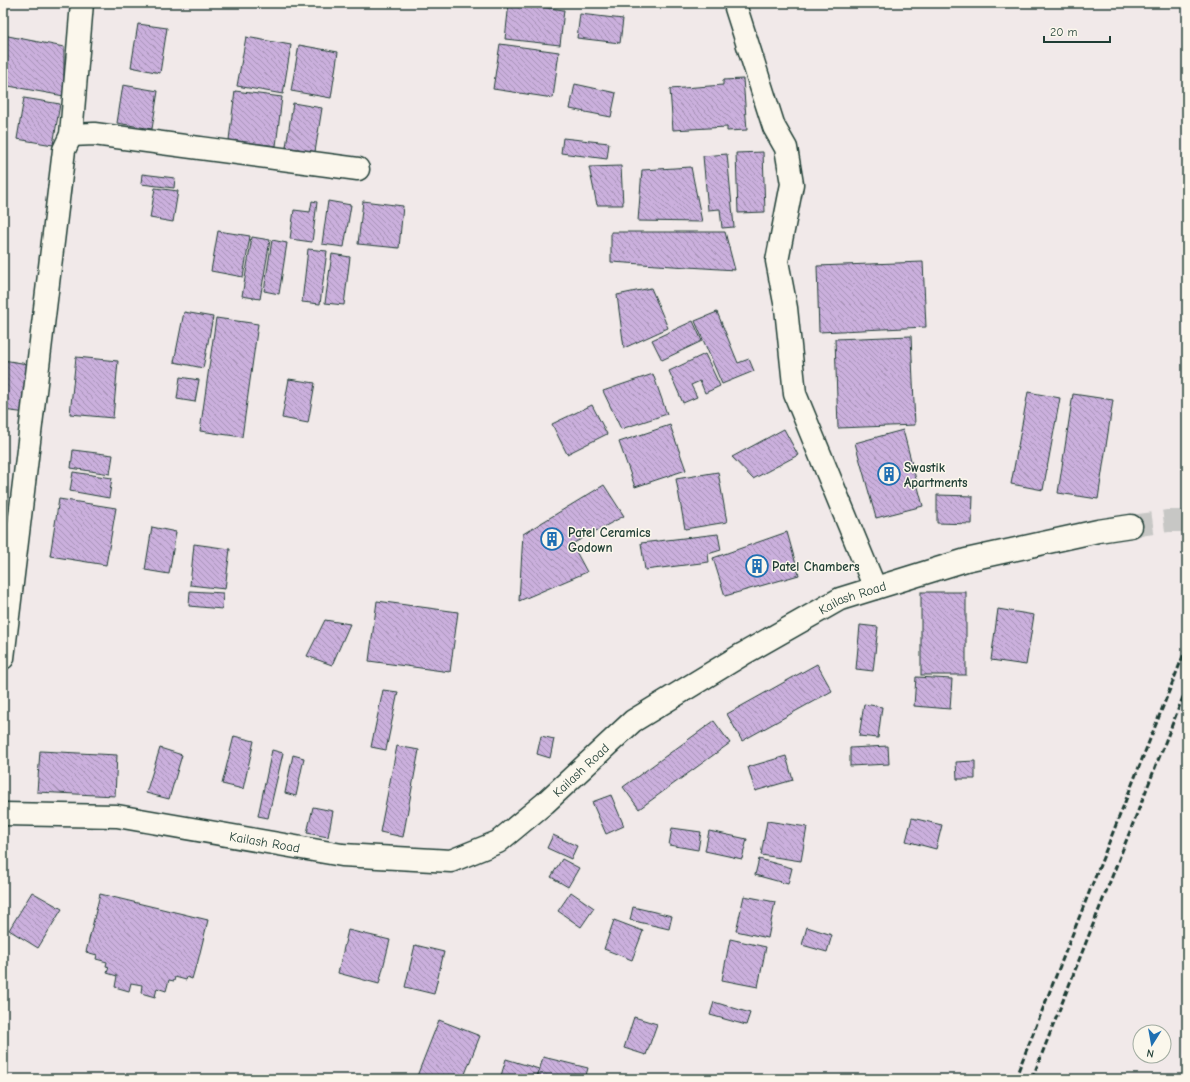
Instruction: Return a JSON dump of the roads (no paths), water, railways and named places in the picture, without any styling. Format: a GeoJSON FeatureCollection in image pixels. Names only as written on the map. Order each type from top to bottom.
{"type":"FeatureCollection","features":[{"type":"Feature","properties":{"kind":"street"},"geometry":{"type":"LineString","coordinates":[[3,658],[64,150],[71,135],[82,3]]}},
{"type":"Feature","properties":{"kind":"street"},"geometry":{"type":"LineString","coordinates":[[736,3],[736,8],[774,127],[786,148],[792,184],[777,261],[786,308],[795,394],[875,588]]}},
{"type":"Feature","properties":{"kind":"street"},"geometry":{"type":"LineString","coordinates":[[71,135],[94,134],[358,169]]}},
{"type":"Feature","properties":{"kind":"street","name":"Kailash Road"},"geometry":{"type":"LineString","coordinates":[[3,814],[117,816],[342,855],[451,861],[498,842],[545,803],[633,721],[743,654],[840,599],[966,560],[1098,531],[1131,526]]}},
{"type":"Feature","properties":{"kind":"tunnel"},"geometry":{"type":"LineString","coordinates":[[1131,526],[1168,521],[1187,521]]}},
{"type":"Feature","properties":{"kind":"railway"},"geometry":{"type":"LineString","coordinates":[[1015,1079],[1187,646]]}},
{"type":"Feature","properties":{"kind":"railway"},"geometry":{"type":"LineString","coordinates":[[1032,1079],[1187,687]]}},
{"type":"Feature","properties":{"kind":"place","name":"Swastik Apartments"},"geometry":{"type":"Point","coordinates":[889,474]}},
{"type":"Feature","properties":{"kind":"place","name":"Patel Ceramics Godown"},"geometry":{"type":"Point","coordinates":[552,539]}},
{"type":"Feature","properties":{"kind":"place","name":"Patel Chambers"},"geometry":{"type":"Point","coordinates":[757,566]}}]}
